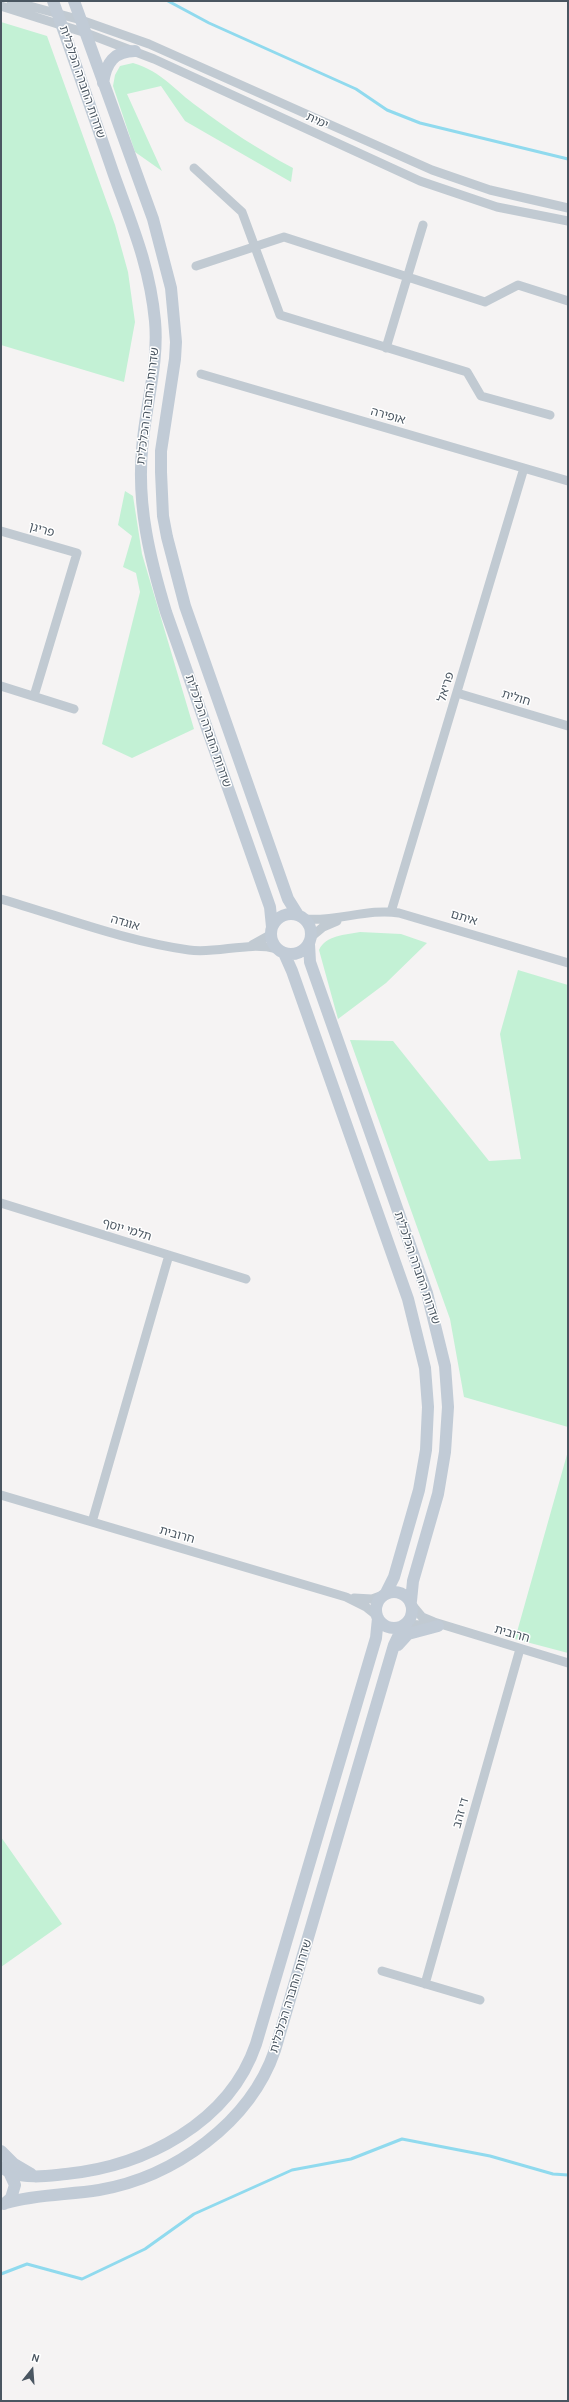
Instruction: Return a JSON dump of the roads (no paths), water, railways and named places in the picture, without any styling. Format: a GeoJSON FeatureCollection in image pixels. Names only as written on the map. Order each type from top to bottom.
{"type":"FeatureCollection","features":[{"type":"Feature","properties":{"kind":"main road","name":"שדרות החברה הכלכלית"},"geometry":{"type":"LineString","coordinates":[[53,1],[134,225],[151,291],[156,342],[142,449],[141,472],[144,518],[152,564],[166,612],[270,907],[271,931]]}},
{"type":"Feature","properties":{"kind":"main road","name":"שדרות החברה הכלכלית"},"geometry":{"type":"LineString","coordinates":[[74,1],[153,219],[171,288],[176,342],[175,359],[163,437],[161,472],[163,516],[172,559],[185,606],[285,891],[302,917]]}},
{"type":"Feature","properties":{"kind":"main road"},"geometry":{"type":"LineString","coordinates":[[103,84],[105,71],[114,57],[126,51],[135,51]]}},
{"type":"Feature","properties":{"kind":"main road"},"geometry":{"type":"LineString","coordinates":[[285,914],[302,917],[309,924],[310,941],[295,954],[280,951],[271,931],[275,921],[285,914]]}},
{"type":"Feature","properties":{"kind":"main road","name":"שדרות החברה הכלכלית"},"geometry":{"type":"LineString","coordinates":[[310,941],[310,962],[427,1293],[445,1366],[448,1407],[445,1452],[438,1494],[413,1581],[412,1603]]}},
{"type":"Feature","properties":{"kind":"main road","name":"שדרות החברה הכלכלית"},"geometry":{"type":"LineString","coordinates":[[280,951],[290,963],[408,1300],[425,1368],[428,1407],[423,1469],[394,1577],[384,1594]]}},
{"type":"Feature","properties":{"kind":"main road"},"geometry":{"type":"LineString","coordinates":[[397,1592],[403,1593],[412,1603],[412,1615],[405,1625],[392,1628],[386,1626],[377,1617],[377,1604],[384,1594],[397,1592]]}},
{"type":"Feature","properties":{"kind":"main road","name":"שדרות החברה הכלכלית"},"geometry":{"type":"LineString","coordinates":[[4,2168],[23,2177],[44,2176],[112,2167],[155,2150],[201,2120],[228,2094],[246,2070],[258,2036],[376,1638],[377,1617]]}},
{"type":"Feature","properties":{"kind":"main road","name":"שדרות החברה הכלכלית"},"geometry":{"type":"LineString","coordinates":[[3,2204],[27,2198],[100,2190],[152,2174],[180,2159],[213,2135],[243,2107],[255,2092],[270,2065],[275,2050],[390,1658],[405,1625]]}},
{"type":"Feature","properties":{"kind":"main road"},"geometry":{"type":"LineString","coordinates":[[390,1658],[402,1639],[408,1634],[444,1627]]}},
{"type":"Feature","properties":{"kind":"main road"},"geometry":{"type":"LineString","coordinates":[[1,2151],[24,2170],[44,2176]]}},
{"type":"Feature","properties":{"kind":"main road"},"geometry":{"type":"LineString","coordinates":[[3,2204],[14,2192],[13,2178],[4,2168]]}},
{"type":"Feature","properties":{"kind":"street","name":"ימית"},"geometry":{"type":"LineString","coordinates":[[10,1],[81,20],[188,60],[420,166],[490,190],[568,208]]}},
{"type":"Feature","properties":{"kind":"street","name":"ימית"},"geometry":{"type":"LineString","coordinates":[[1,6],[86,33],[135,51],[420,181],[497,207],[568,221]]}},
{"type":"Feature","properties":{"kind":"street"},"geometry":{"type":"LineString","coordinates":[[194,168],[242,212],[257,246],[280,315],[467,372],[481,396],[550,415]]}},
{"type":"Feature","properties":{"kind":"street"},"geometry":{"type":"LineString","coordinates":[[386,348],[423,225]]}},
{"type":"Feature","properties":{"kind":"street"},"geometry":{"type":"LineString","coordinates":[[196,266],[284,237],[485,302],[518,285],[568,301]]}},
{"type":"Feature","properties":{"kind":"street","name":"אופירה"},"geometry":{"type":"LineString","coordinates":[[201,374],[568,481]]}},
{"type":"Feature","properties":{"kind":"street","name":"פריאל"},"geometry":{"type":"LineString","coordinates":[[391,912],[524,468]]}},
{"type":"Feature","properties":{"kind":"street","name":"פריגן"},"geometry":{"type":"LineString","coordinates":[[1,531],[77,553],[34,696]]}},
{"type":"Feature","properties":{"kind":"street"},"geometry":{"type":"LineString","coordinates":[[1,686],[74,709]]}},
{"type":"Feature","properties":{"kind":"street","name":"חולית"},"geometry":{"type":"LineString","coordinates":[[457,693],[568,726]]}},
{"type":"Feature","properties":{"kind":"street","name":"אוגדה"},"geometry":{"type":"LineString","coordinates":[[1,898],[168,947],[210,952],[262,946],[280,951]]}},
{"type":"Feature","properties":{"kind":"street","name":"איתם"},"geometry":{"type":"LineString","coordinates":[[302,917],[317,920],[391,912],[415,916],[568,963]]}},
{"type":"Feature","properties":{"kind":"street","name":"איתם"},"geometry":{"type":"LineString","coordinates":[[310,941],[323,926],[352,916]]}},
{"type":"Feature","properties":{"kind":"street","name":"אוגדה"},"geometry":{"type":"LineString","coordinates":[[246,947],[271,931]]}},
{"type":"Feature","properties":{"kind":"street","name":"תלמי יוסף"},"geometry":{"type":"LineString","coordinates":[[1,1203],[246,1279]]}},
{"type":"Feature","properties":{"kind":"street"},"geometry":{"type":"LineString","coordinates":[[92,1522],[169,1255]]}},
{"type":"Feature","properties":{"kind":"street","name":"חרובית"},"geometry":{"type":"LineString","coordinates":[[1,1495],[346,1597],[366,1607],[377,1617]]}},
{"type":"Feature","properties":{"kind":"street","name":"חרובית"},"geometry":{"type":"LineString","coordinates":[[346,1597],[372,1599],[384,1594]]}},
{"type":"Feature","properties":{"kind":"street","name":"חרובית"},"geometry":{"type":"LineString","coordinates":[[412,1603],[422,1617],[444,1627],[568,1663]]}},
{"type":"Feature","properties":{"kind":"street","name":"חרובית"},"geometry":{"type":"LineString","coordinates":[[405,1625],[444,1627]]}},
{"type":"Feature","properties":{"kind":"street","name":"די זהב"},"geometry":{"type":"LineString","coordinates":[[425,1984],[520,1649]]}},
{"type":"Feature","properties":{"kind":"street"},"geometry":{"type":"LineString","coordinates":[[382,1971],[480,2000]]}},
{"type":"Feature","properties":{"kind":"waterway"},"geometry":{"type":"LineString","coordinates":[[168,1],[209,23],[356,89],[387,110],[420,123],[568,159]]}},
{"type":"Feature","properties":{"kind":"waterway"},"geometry":{"type":"LineString","coordinates":[[1,2274],[27,2264],[82,2279],[145,2249],[194,2214],[292,2170],[351,2159],[402,2139],[490,2156],[553,2174],[568,2175]]}}]}
